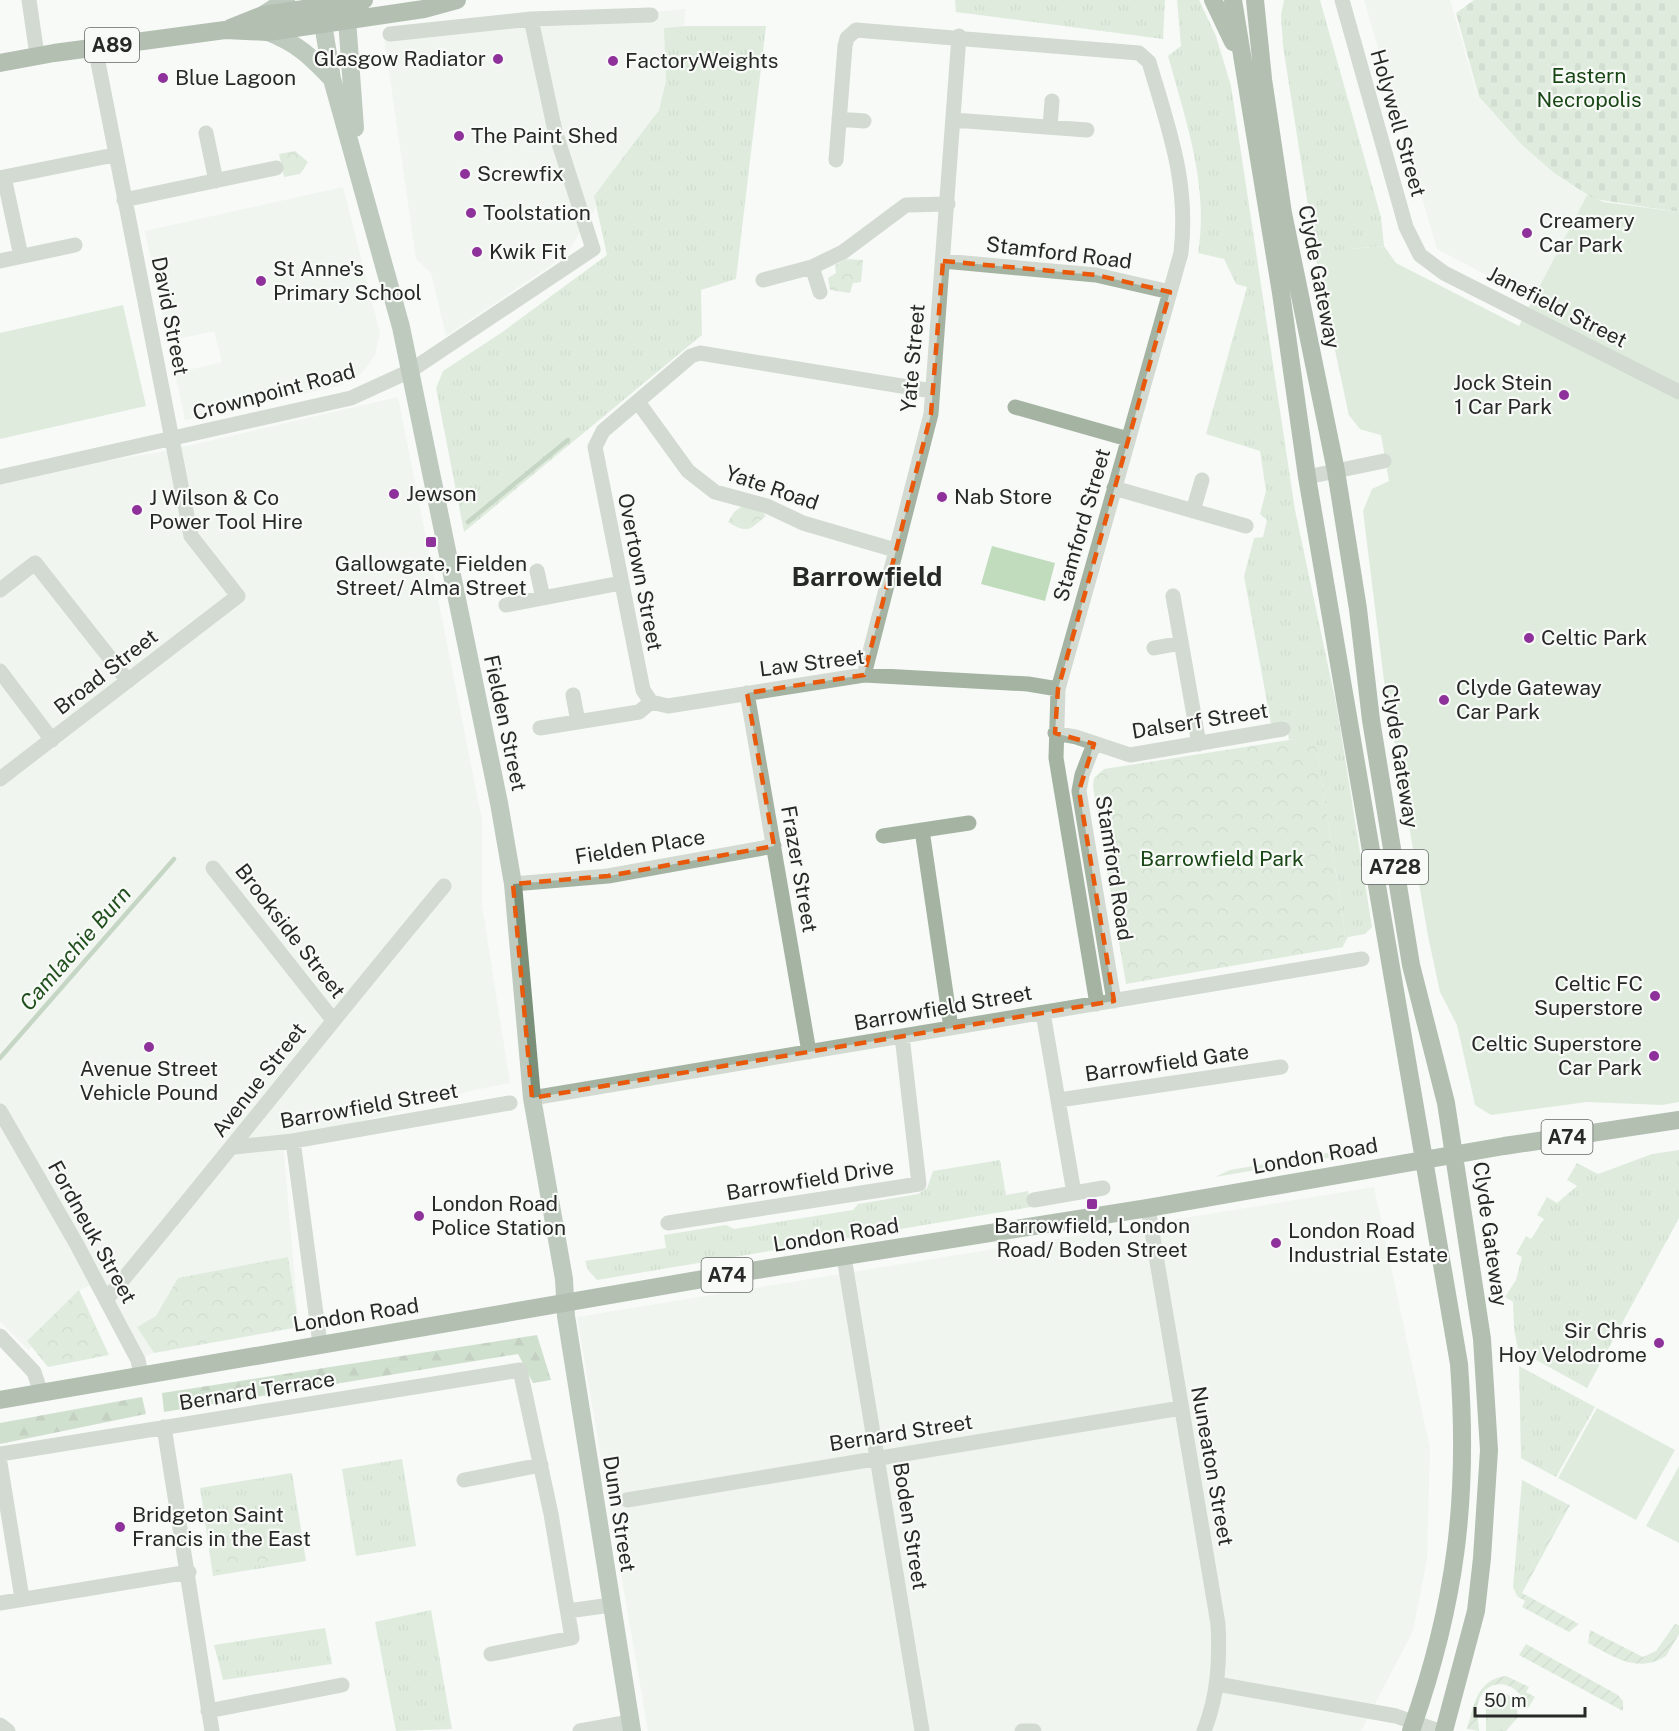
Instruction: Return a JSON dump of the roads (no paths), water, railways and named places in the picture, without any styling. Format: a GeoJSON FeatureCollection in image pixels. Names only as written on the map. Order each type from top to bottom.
{"type":"FeatureCollection","features":[{"type":"Feature","properties":{"kind":"main road"},"geometry":{"type":"LineString","coordinates":[[263,15],[286,0]]}},
{"type":"Feature","properties":{"kind":"main road","name":"A89"},"geometry":{"type":"LineString","coordinates":[[0,63],[37,55],[225,30],[268,33],[424,9],[457,0]]}},
{"type":"Feature","properties":{"kind":"main road"},"geometry":{"type":"LineString","coordinates":[[1213,0],[1244,68]]}},
{"type":"Feature","properties":{"kind":"main road","name":"Clyde Gateway"},"geometry":{"type":"LineString","coordinates":[[1233,0],[1281,293],[1306,477],[1460,1364],[1462,1503],[1456,1561],[1446,1615],[1432,1669],[1413,1726]]}},
{"type":"Feature","properties":{"kind":"main road","name":"Clyde Gateway"},"geometry":{"type":"LineString","coordinates":[[1255,0],[1287,233],[1336,471],[1358,609],[1371,720],[1411,964],[1438,1066],[1455,1155],[1482,1339],[1489,1452],[1486,1512],[1476,1611],[1444,1731]]}},
{"type":"Feature","properties":{"kind":"main road"},"geometry":{"type":"LineString","coordinates":[[1258,32],[1266,0]]}},
{"type":"Feature","properties":{"kind":"main road","name":"A89"},"geometry":{"type":"LineString","coordinates":[[225,30],[263,15],[320,3],[352,1]]}},
{"type":"Feature","properties":{"kind":"main road","name":"Fielden Street"},"geometry":{"type":"LineString","coordinates":[[352,1],[347,21],[357,160]]}},
{"type":"Feature","properties":{"kind":"main road","name":"Fielden Street"},"geometry":{"type":"LineString","coordinates":[[320,3],[332,79],[357,160],[410,371],[513,884],[531,1098],[567,1303]]}},
{"type":"Feature","properties":{"kind":"main road","name":"Fielden Street"},"geometry":{"type":"LineString","coordinates":[[268,33],[292,42],[307,52],[332,79]]}},
{"type":"Feature","properties":{"kind":"main road","name":"London Road"},"geometry":{"type":"LineString","coordinates":[[0,1400],[320,1344],[1148,1208],[1424,1160],[1679,1120]]}},
{"type":"Feature","properties":{"kind":"main road","name":"Dunn Street"},"geometry":{"type":"LineString","coordinates":[[567,1303],[566,1316],[631,1727]]}},
{"type":"Feature","properties":{"kind":"street"},"geometry":{"type":"LineString","coordinates":[[29,0],[37,55]]}},
{"type":"Feature","properties":{"kind":"street","name":"Holywell Street"},"geometry":{"type":"LineString","coordinates":[[1342,0],[1406,227],[1420,255]]}},
{"type":"Feature","properties":{"kind":"street"},"geometry":{"type":"LineString","coordinates":[[390,34],[531,19],[651,15]]}},
{"type":"Feature","properties":{"kind":"street","name":"Crownpoint Road"},"geometry":{"type":"LineString","coordinates":[[0,477],[351,398],[410,371],[593,249],[555,130],[531,19]]}},
{"type":"Feature","properties":{"kind":"street"},"geometry":{"type":"LineString","coordinates":[[836,160],[845,46],[851,33],[862,28],[959,36]]}},
{"type":"Feature","properties":{"kind":"street","name":"Stamford Street"},"geometry":{"type":"LineString","coordinates":[[959,36],[1139,53],[1149,62],[1182,182],[1184,229],[1181,253],[1058,689],[1055,733],[1057,768],[1097,1004]]}},
{"type":"Feature","properties":{"kind":"street","name":"Yate Street"},"geometry":{"type":"LineString","coordinates":[[864,675],[931,414],[959,36]]}},
{"type":"Feature","properties":{"kind":"street"},"geometry":{"type":"LineString","coordinates":[[95,47],[123,200],[276,168]]}},
{"type":"Feature","properties":{"kind":"street"},"geometry":{"type":"LineString","coordinates":[[1050,127],[1052,101]]}},
{"type":"Feature","properties":{"kind":"street"},"geometry":{"type":"LineString","coordinates":[[839,119],[864,121]]}},
{"type":"Feature","properties":{"kind":"street"},"geometry":{"type":"LineString","coordinates":[[953,120],[1087,130]]}},
{"type":"Feature","properties":{"kind":"street"},"geometry":{"type":"LineString","coordinates":[[206,133],[216,181]]}},
{"type":"Feature","properties":{"kind":"street"},"geometry":{"type":"LineString","coordinates":[[21,256],[2,178],[114,155]]}},
{"type":"Feature","properties":{"kind":"street","name":"David Street"},"geometry":{"type":"LineString","coordinates":[[123,200],[134,242],[191,536],[238,596]]}},
{"type":"Feature","properties":{"kind":"street"},"geometry":{"type":"LineString","coordinates":[[762,280],[812,267],[843,252],[906,205],[948,204]]}},
{"type":"Feature","properties":{"kind":"street"},"geometry":{"type":"LineString","coordinates":[[0,261],[75,245]]}},
{"type":"Feature","properties":{"kind":"street","name":"Janefield Street"},"geometry":{"type":"LineString","coordinates":[[1420,255],[1444,273],[1679,392]]}},
{"type":"Feature","properties":{"kind":"street","name":"Stamford Road"},"geometry":{"type":"LineString","coordinates":[[943,261],[1096,275],[1170,292]]}},
{"type":"Feature","properties":{"kind":"street"},"geometry":{"type":"LineString","coordinates":[[812,267],[820,292]]}},
{"type":"Feature","properties":{"kind":"street"},"geometry":{"type":"LineString","coordinates":[[638,402],[691,356],[700,353],[932,391]]}},
{"type":"Feature","properties":{"kind":"street","name":"Overtown Street"},"geometry":{"type":"LineString","coordinates":[[638,402],[603,431],[595,447],[643,690],[651,702]]}},
{"type":"Feature","properties":{"kind":"street","name":"Yate Road"},"geometry":{"type":"LineString","coordinates":[[638,402],[688,471],[715,492],[767,506],[803,523],[895,550]]}},
{"type":"Feature","properties":{"kind":"street"},"geometry":{"type":"LineString","coordinates":[[1015,407],[1128,439]]}},
{"type":"Feature","properties":{"kind":"street"},"geometry":{"type":"LineString","coordinates":[[1306,477],[1384,461]]}},
{"type":"Feature","properties":{"kind":"street"},"geometry":{"type":"LineString","coordinates":[[1193,511],[1202,480]]}},
{"type":"Feature","properties":{"kind":"street"},"geometry":{"type":"LineString","coordinates":[[1114,488],[1246,526]]}},
{"type":"Feature","properties":{"kind":"street"},"geometry":{"type":"LineString","coordinates":[[0,591],[35,562],[128,681]]}},
{"type":"Feature","properties":{"kind":"street"},"geometry":{"type":"LineString","coordinates":[[537,571],[543,598]]}},
{"type":"Feature","properties":{"kind":"street"},"geometry":{"type":"LineString","coordinates":[[506,605],[621,583]]}},
{"type":"Feature","properties":{"kind":"street","name":"Broad Street"},"geometry":{"type":"LineString","coordinates":[[0,779],[238,596]]}},
{"type":"Feature","properties":{"kind":"street"},"geometry":{"type":"LineString","coordinates":[[1173,596],[1199,744]]}},
{"type":"Feature","properties":{"kind":"street"},"geometry":{"type":"LineString","coordinates":[[1154,648],[1181,643]]}},
{"type":"Feature","properties":{"kind":"street"},"geometry":{"type":"LineString","coordinates":[[0,671],[52,740]]}},
{"type":"Feature","properties":{"kind":"street","name":"Law Street"},"geometry":{"type":"LineString","coordinates":[[540,729],[639,712],[651,702],[668,706],[864,675],[1006,682],[1058,689]]}},
{"type":"Feature","properties":{"kind":"street","name":"Frazer Street"},"geometry":{"type":"LineString","coordinates":[[747,693],[809,1052]]}},
{"type":"Feature","properties":{"kind":"street"},"geometry":{"type":"LineString","coordinates":[[573,695],[578,722]]}},
{"type":"Feature","properties":{"kind":"street","name":"Dalserf Street"},"geometry":{"type":"LineString","coordinates":[[1055,733],[1130,755],[1283,729]]}},
{"type":"Feature","properties":{"kind":"street","name":"Stamford Road"},"geometry":{"type":"LineString","coordinates":[[1094,744],[1082,775],[1079,791],[1114,1001]]}},
{"type":"Feature","properties":{"kind":"street"},"geometry":{"type":"LineString","coordinates":[[883,837],[969,823]]}},
{"type":"Feature","properties":{"kind":"street"},"geometry":{"type":"LineString","coordinates":[[922,830],[951,1028]]}},
{"type":"Feature","properties":{"kind":"street","name":"Fielden Place"},"geometry":{"type":"LineString","coordinates":[[513,884],[608,876],[774,846]]}},
{"type":"Feature","properties":{"kind":"street","name":"Brookside Street"},"geometry":{"type":"LineString","coordinates":[[213,868],[333,1020]]}},
{"type":"Feature","properties":{"kind":"street","name":"Avenue Street"},"geometry":{"type":"LineString","coordinates":[[106,1300],[234,1147],[333,1020],[444,886]]}},
{"type":"Feature","properties":{"kind":"street","name":"Barrowfield Street"},"geometry":{"type":"LineString","coordinates":[[531,1098],[1362,959]]}},
{"type":"Feature","properties":{"kind":"street"},"geometry":{"type":"LineString","coordinates":[[1043,1013],[1074,1193]]}},
{"type":"Feature","properties":{"kind":"street","name":"Barrowfield Drive"},"geometry":{"type":"LineString","coordinates":[[668,1223],[919,1184],[902,1036]]}},
{"type":"Feature","properties":{"kind":"street","name":"Barrowfield Gate"},"geometry":{"type":"LineString","coordinates":[[1059,1100],[1281,1067]]}},
{"type":"Feature","properties":{"kind":"street","name":"Barrowfield Street"},"geometry":{"type":"LineString","coordinates":[[234,1147],[293,1141],[510,1103]]}},
{"type":"Feature","properties":{"kind":"street","name":"Fordneuk Street"},"geometry":{"type":"LineString","coordinates":[[0,1111],[106,1300],[138,1360],[141,1375]]}},
{"type":"Feature","properties":{"kind":"street"},"geometry":{"type":"LineString","coordinates":[[293,1141],[320,1344]]}},
{"type":"Feature","properties":{"kind":"street"},"geometry":{"type":"LineString","coordinates":[[1034,1200],[1103,1188]]}},
{"type":"Feature","properties":{"kind":"street","name":"Nuneaton Street"},"geometry":{"type":"LineString","coordinates":[[1148,1208],[1218,1624],[1220,1660],[1217,1684],[1204,1731]]}},
{"type":"Feature","properties":{"kind":"street","name":"Boden Street"},"geometry":{"type":"LineString","coordinates":[[844,1257],[922,1731]]}},
{"type":"Feature","properties":{"kind":"street"},"geometry":{"type":"LineString","coordinates":[[0,1336],[34,1372],[41,1393]]}},
{"type":"Feature","properties":{"kind":"street","name":"Bernard Terrace"},"geometry":{"type":"LineString","coordinates":[[0,1454],[520,1370],[541,1465]]}},
{"type":"Feature","properties":{"kind":"street","name":"Bernard Street"},"geometry":{"type":"LineString","coordinates":[[627,1500],[1181,1408]]}},
{"type":"Feature","properties":{"kind":"street"},"geometry":{"type":"LineString","coordinates":[[164,1427],[189,1572],[212,1731]]}},
{"type":"Feature","properties":{"kind":"street"},"geometry":{"type":"LineString","coordinates":[[0,1463],[22,1598]]}},
{"type":"Feature","properties":{"kind":"street"},"geometry":{"type":"LineString","coordinates":[[464,1480],[541,1465],[568,1611],[572,1638],[491,1653]]}},
{"type":"Feature","properties":{"kind":"street"},"geometry":{"type":"LineString","coordinates":[[0,1603],[189,1572]]}},
{"type":"Feature","properties":{"kind":"street"},"geometry":{"type":"LineString","coordinates":[[568,1611],[611,1605]]}},
{"type":"Feature","properties":{"kind":"street"},"geometry":{"type":"LineString","coordinates":[[1217,1684],[1439,1731]]}},
{"type":"Feature","properties":{"kind":"street"},"geometry":{"type":"LineString","coordinates":[[208,1711],[342,1685]]}},
{"type":"Feature","properties":{"kind":"street"},"geometry":{"type":"LineString","coordinates":[[0,1725],[8,1731]]}},
{"type":"Feature","properties":{"kind":"street"},"geometry":{"type":"LineString","coordinates":[[580,1731],[631,1727]]}},
{"type":"Feature","properties":{"kind":"street"},"geometry":{"type":"LineString","coordinates":[[1022,1731],[1034,1731]]}},
{"type":"Feature","properties":{"kind":"waterway","name":"Camlachie Burn"},"geometry":{"type":"LineString","coordinates":[[468,522],[568,440]]}},
{"type":"Feature","properties":{"kind":"waterway","name":"Camlachie Burn"},"geometry":{"type":"LineString","coordinates":[[0,1058],[174,859]]}},
{"type":"Feature","properties":{"kind":"place","name":"Glasgow Radiator"},"geometry":{"type":"Point","coordinates":[498,59]}},
{"type":"Feature","properties":{"kind":"place","name":"FactoryWeights"},"geometry":{"type":"Point","coordinates":[613,61]}},
{"type":"Feature","properties":{"kind":"place","name":"Blue Lagoon"},"geometry":{"type":"Point","coordinates":[163,78]}},
{"type":"Feature","properties":{"kind":"place","name":"The Paint Shed"},"geometry":{"type":"Point","coordinates":[459,136]}},
{"type":"Feature","properties":{"kind":"place","name":"Screwfix"},"geometry":{"type":"Point","coordinates":[465,174]}},
{"type":"Feature","properties":{"kind":"place","name":"Toolstation"},"geometry":{"type":"Point","coordinates":[471,213]}},
{"type":"Feature","properties":{"kind":"place","name":"Creamery Car Park"},"geometry":{"type":"Point","coordinates":[1527,233]}},
{"type":"Feature","properties":{"kind":"place","name":"Kwik Fit"},"geometry":{"type":"Point","coordinates":[477,252]}},
{"type":"Feature","properties":{"kind":"place","name":"St Anne's Primary School"},"geometry":{"type":"Point","coordinates":[261,281]}},
{"type":"Feature","properties":{"kind":"place","name":"Jock Stein 1 Car Park"},"geometry":{"type":"Point","coordinates":[1564,395]}},
{"type":"Feature","properties":{"kind":"place","name":"Jewson"},"geometry":{"type":"Point","coordinates":[394,494]}},
{"type":"Feature","properties":{"kind":"place","name":"Nab Store"},"geometry":{"type":"Point","coordinates":[942,497]}},
{"type":"Feature","properties":{"kind":"place","name":"J Wilson & Co Power Tool Hire"},"geometry":{"type":"Point","coordinates":[137,510]}},
{"type":"Feature","properties":{"kind":"place","name":"Gallowgate, Fielden Street/ Alma Street"},"geometry":{"type":"Point","coordinates":[431,542]}},
{"type":"Feature","properties":{"kind":"place","name":"Celtic Park"},"geometry":{"type":"Point","coordinates":[1529,638]}},
{"type":"Feature","properties":{"kind":"place","name":"Clyde Gateway Car Park"},"geometry":{"type":"Point","coordinates":[1444,700]}},
{"type":"Feature","properties":{"kind":"place","name":"Celtic FC Superstore"},"geometry":{"type":"Point","coordinates":[1655,996]}},
{"type":"Feature","properties":{"kind":"place","name":"Avenue Street Vehicle Pound"},"geometry":{"type":"Point","coordinates":[149,1047]}},
{"type":"Feature","properties":{"kind":"place","name":"Celtic Superstore Car Park"},"geometry":{"type":"Point","coordinates":[1654,1056]}},
{"type":"Feature","properties":{"kind":"place","name":"Barrowfield, London Road/ Boden Street"},"geometry":{"type":"Point","coordinates":[1092,1204]}},
{"type":"Feature","properties":{"kind":"place","name":"London Road Police Station"},"geometry":{"type":"Point","coordinates":[419,1216]}},
{"type":"Feature","properties":{"kind":"place","name":"London Road Industrial Estate"},"geometry":{"type":"Point","coordinates":[1276,1243]}},
{"type":"Feature","properties":{"kind":"place","name":"Sir Chris Hoy Velodrome"},"geometry":{"type":"Point","coordinates":[1659,1343]}},
{"type":"Feature","properties":{"kind":"place","name":"Bridgeton Saint Francis in the East"},"geometry":{"type":"Point","coordinates":[120,1527]}},
{"type":"Feature","properties":{"kind":"district","name":"Barrowfield"},"geometry":{"type":"Point","coordinates":[867,577]}},
{"type":"Feature","properties":{"kind":"park label","name":"Eastern Necropolis"},"geometry":{"type":"Point","coordinates":[1589,88]}},
{"type":"Feature","properties":{"kind":"park label","name":"Barrowfield Park"},"geometry":{"type":"Point","coordinates":[1222,859]}}]}
